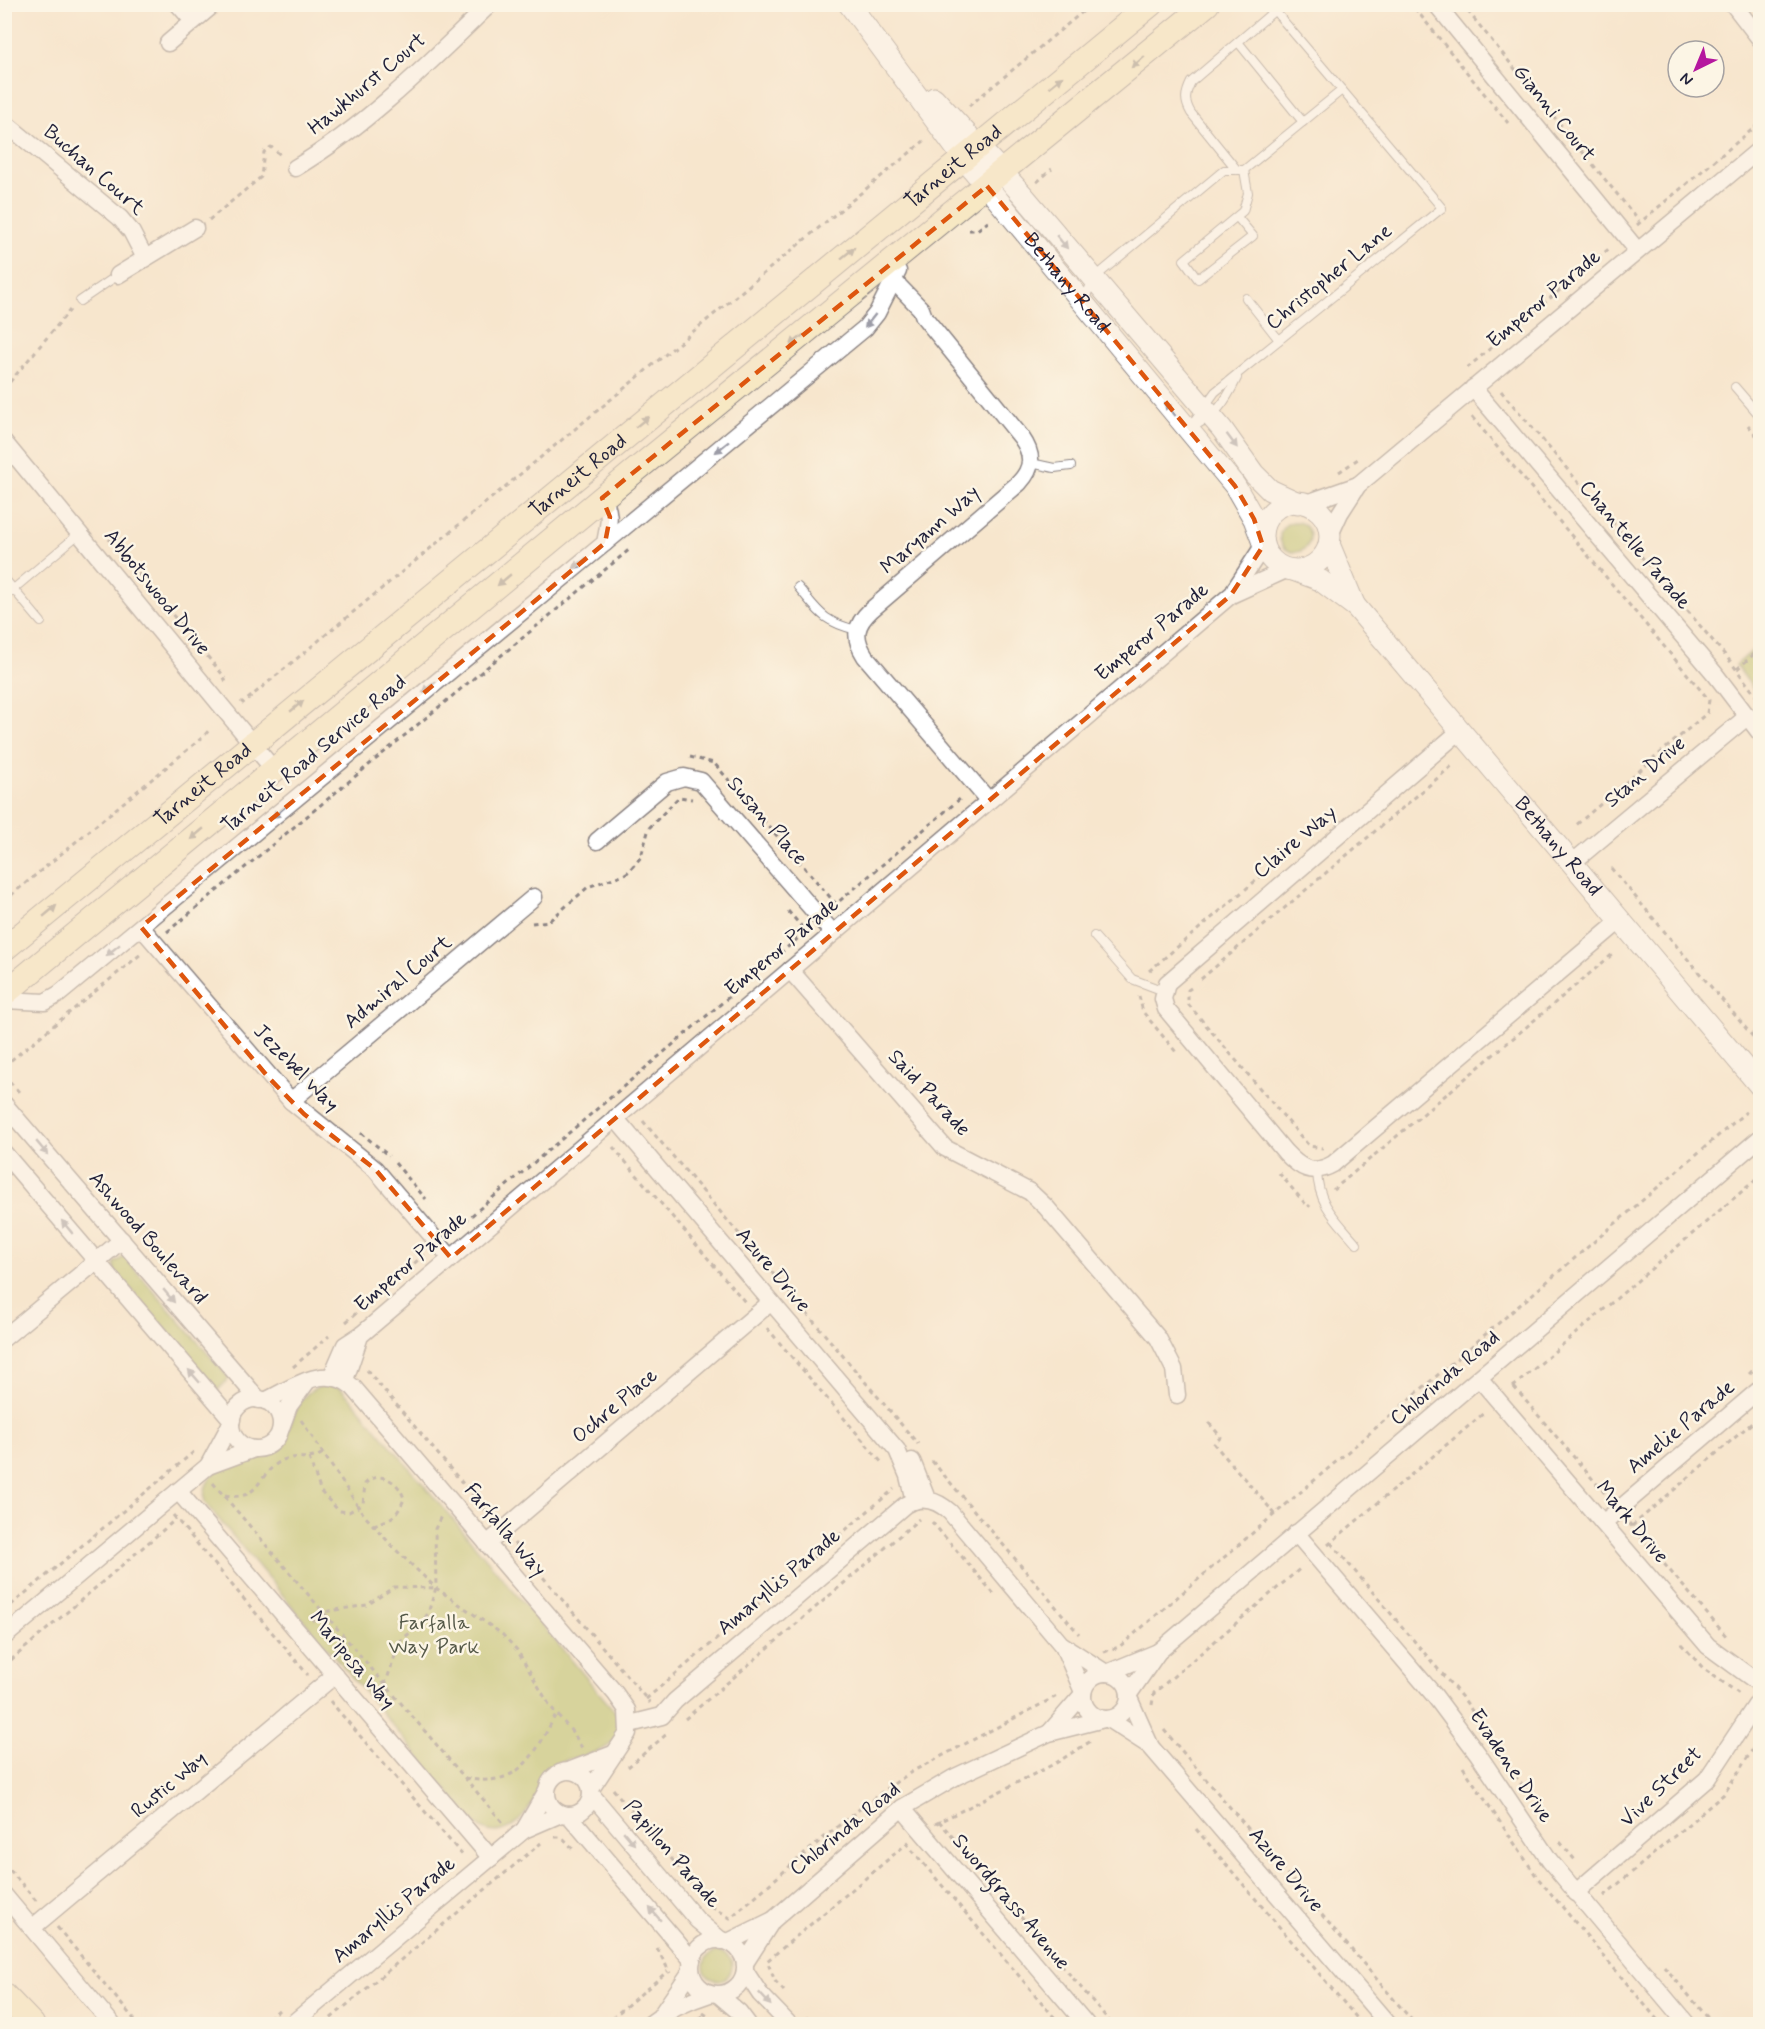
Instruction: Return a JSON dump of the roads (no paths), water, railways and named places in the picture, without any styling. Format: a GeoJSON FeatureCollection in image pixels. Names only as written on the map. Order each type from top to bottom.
{"type":"FeatureCollection","features":[{"type":"Feature","properties":{"kind":"main road","name":"Tarneit Road"},"geometry":{"type":"LineString","coordinates":[[4,949],[1151,4]]}},
{"type":"Feature","properties":{"kind":"main road","name":"Tarneit Road"},"geometry":{"type":"LineString","coordinates":[[4,994],[602,498],[995,180],[1207,4]]}},
{"type":"Feature","properties":{"kind":"main road"},"geometry":{"type":"LineString","coordinates":[[396,625],[459,590],[573,496],[588,491],[602,498]]}},
{"type":"Feature","properties":{"kind":"main road"},"geometry":{"type":"LineString","coordinates":[[4,1995],[32,2025]]}},
{"type":"Feature","properties":{"kind":"main road"},"geometry":{"type":"LineString","coordinates":[[4,2000],[21,2025]]}},
{"type":"Feature","properties":{"kind":"street"},"geometry":{"type":"LineString","coordinates":[[178,4],[193,21]]}},
{"type":"Feature","properties":{"kind":"street"},"geometry":{"type":"LineString","coordinates":[[168,43],[214,4]]}},
{"type":"Feature","properties":{"kind":"street","name":"Hawkhurst Court"},"geometry":{"type":"LineString","coordinates":[[295,168],[331,146],[414,78],[490,4]]}},
{"type":"Feature","properties":{"kind":"street","name":"Bethany Road"},"geometry":{"type":"LineString","coordinates":[[849,4],[995,180],[1083,302],[1239,492],[1254,519],[1262,543]]}},
{"type":"Feature","properties":{"kind":"street","name":"Gianni Court"},"geometry":{"type":"LineString","coordinates":[[1436,4],[1637,250]]}},
{"type":"Feature","properties":{"kind":"street"},"geometry":{"type":"LineString","coordinates":[[1733,4],[1761,39]]}},
{"type":"Feature","properties":{"kind":"street","name":"Buchan Court"},"geometry":{"type":"LineString","coordinates":[[4,122],[120,218],[131,231],[145,258]]}},
{"type":"Feature","properties":{"kind":"street","name":"Emperor Parade"},"geometry":{"type":"LineString","coordinates":[[1329,540],[1340,513],[1358,485],[1637,250],[1761,149]]}},
{"type":"Feature","properties":{"kind":"street","name":"Bethany Road"},"geometry":{"type":"LineString","coordinates":[[995,180],[1093,279],[1207,412],[1262,483],[1282,497],[1301,503]]}},
{"type":"Feature","properties":{"kind":"street"},"geometry":{"type":"LineString","coordinates":[[118,275],[195,228]]}},
{"type":"Feature","properties":{"kind":"street","name":"Tarneit Road"},"geometry":{"type":"LineString","coordinates":[[605,543],[829,361],[865,328],[894,281],[907,251]]}},
{"type":"Feature","properties":{"kind":"street"},"geometry":{"type":"LineString","coordinates":[[894,281],[921,309],[924,317],[1021,436],[1028,446],[1031,463]]}},
{"type":"Feature","properties":{"kind":"street"},"geometry":{"type":"LineString","coordinates":[[884,299],[905,306],[924,317]]}},
{"type":"Feature","properties":{"kind":"street","name":"Chantelle Parade"},"geometry":{"type":"LineString","coordinates":[[1473,388],[1715,674],[1761,733]]}},
{"type":"Feature","properties":{"kind":"street","name":"Abbotswood Drive"},"geometry":{"type":"LineString","coordinates":[[4,442],[274,770]]}},
{"type":"Feature","properties":{"kind":"street","name":"Maryann Way"},"geometry":{"type":"LineString","coordinates":[[856,630],[871,610],[1019,483],[1026,476],[1031,463]]}},
{"type":"Feature","properties":{"kind":"street","name":"Emperor Parade"},"geometry":{"type":"LineString","coordinates":[[1301,503],[1358,485]]}},
{"type":"Feature","properties":{"kind":"street"},"geometry":{"type":"LineString","coordinates":[[602,498],[608,506],[610,517],[605,543]]}},
{"type":"Feature","properties":{"kind":"street"},"geometry":{"type":"LineString","coordinates":[[1288,503],[1301,503],[1312,507],[1325,520],[1329,540],[1325,553],[1312,566],[1291,570],[1272,561],[1262,543],[1265,521],[1271,513],[1288,503]]}},
{"type":"Feature","properties":{"kind":"street","name":"Bethany Road"},"geometry":{"type":"LineString","coordinates":[[1329,540],[1356,607]]}},
{"type":"Feature","properties":{"kind":"street","name":"Tarneit Road Service Road"},"geometry":{"type":"LineString","coordinates":[[4,1000],[50,1000],[605,543]]}},
{"type":"Feature","properties":{"kind":"street","name":"Emperor Parade"},"geometry":{"type":"LineString","coordinates":[[1231,595],[1262,543]]}},
{"type":"Feature","properties":{"kind":"street","name":"Bethany Road"},"geometry":{"type":"LineString","coordinates":[[1291,570],[1320,580],[1356,607],[1761,1086]]}},
{"type":"Feature","properties":{"kind":"street","name":"Emperor Parade"},"geometry":{"type":"LineString","coordinates":[[339,1378],[362,1334],[988,800],[1231,595],[1264,578],[1291,570]]}},
{"type":"Feature","properties":{"kind":"street"},"geometry":{"type":"LineString","coordinates":[[856,630],[858,645],[865,656],[988,800]]}},
{"type":"Feature","properties":{"kind":"street","name":"Stan Drive"},"geometry":{"type":"LineString","coordinates":[[1572,863],[1748,716]]}},
{"type":"Feature","properties":{"kind":"street","name":"Claire Way"},"geometry":{"type":"LineString","coordinates":[[1164,991],[1174,975],[1460,731]]}},
{"type":"Feature","properties":{"kind":"street","name":"Susan Place"},"geometry":{"type":"LineString","coordinates":[[597,841],[667,782],[684,777],[702,781],[833,933]]}},
{"type":"Feature","properties":{"kind":"street","name":"Admiral Court"},"geometry":{"type":"LineString","coordinates":[[291,1101],[534,897]]}},
{"type":"Feature","properties":{"kind":"street"},"geometry":{"type":"LineString","coordinates":[[1164,991],[1166,1010],[1285,1152],[1303,1168],[1317,1171],[1342,1157],[1621,920]]}},
{"type":"Feature","properties":{"kind":"street","name":"Jezebel Way"},"geometry":{"type":"LineString","coordinates":[[141,927],[291,1101],[375,1169],[451,1258]]}},
{"type":"Feature","properties":{"kind":"street","name":"Said Parade"},"geometry":{"type":"LineString","coordinates":[[790,970],[945,1148],[1030,1192],[1046,1207],[1158,1338],[1174,1369],[1177,1395]]}},
{"type":"Feature","properties":{"kind":"street","name":"Ashwood Boulevard"},"geometry":{"type":"LineString","coordinates":[[4,1104],[262,1401]]}},
{"type":"Feature","properties":{"kind":"street","name":"Azure Drive"},"geometry":{"type":"LineString","coordinates":[[615,1118],[897,1450],[921,1500]]}},
{"type":"Feature","properties":{"kind":"street","name":"Chlorinda Road"},"geometry":{"type":"LineString","coordinates":[[1129,1696],[1158,1652],[1761,1138]]}},
{"type":"Feature","properties":{"kind":"street"},"geometry":{"type":"LineString","coordinates":[[4,1154],[232,1422],[235,1437],[247,1447],[254,1449]]}},
{"type":"Feature","properties":{"kind":"street"},"geometry":{"type":"LineString","coordinates":[[4,1338],[122,1240]]}},
{"type":"Feature","properties":{"kind":"street","name":"Ochre Place"},"geometry":{"type":"LineString","coordinates":[[487,1544],[771,1302]]}},
{"type":"Feature","properties":{"kind":"street"},"geometry":{"type":"LineString","coordinates":[[262,1401],[319,1376],[339,1378]]}},
{"type":"Feature","properties":{"kind":"street","name":"Farfalla Way"},"geometry":{"type":"LineString","coordinates":[[339,1378],[365,1399],[628,1717]]}},
{"type":"Feature","properties":{"kind":"street","name":"Mark Drive"},"geometry":{"type":"LineString","coordinates":[[1479,1378],[1708,1646],[1761,1684]]}},
{"type":"Feature","properties":{"kind":"street"},"geometry":{"type":"LineString","coordinates":[[205,1468],[268,1446],[280,1430],[290,1406],[306,1382]]}},
{"type":"Feature","properties":{"kind":"street","name":"Amelie Parade"},"geometry":{"type":"LineString","coordinates":[[1603,1523],[1761,1389]]}},
{"type":"Feature","properties":{"kind":"street"},"geometry":{"type":"LineString","coordinates":[[4,1637],[205,1468],[239,1407],[252,1400],[262,1401],[276,1410],[280,1430]]}},
{"type":"Feature","properties":{"kind":"street","name":"Mariposa Way"},"geometry":{"type":"LineString","coordinates":[[178,1491],[491,1858]]}},
{"type":"Feature","properties":{"kind":"street"},"geometry":{"type":"LineString","coordinates":[[921,1500],[942,1505],[950,1512],[1062,1644],[1107,1673],[1124,1681],[1129,1696],[1121,1714],[1106,1719],[1095,1717],[1087,1710],[1083,1693],[1062,1644]]}},
{"type":"Feature","properties":{"kind":"street","name":"Amaryllis Parade"},"geometry":{"type":"LineString","coordinates":[[628,1717],[675,1701],[905,1505],[921,1500]]}},
{"type":"Feature","properties":{"kind":"street","name":"Evadene Drive"},"geometry":{"type":"LineString","coordinates":[[1296,1533],[1434,1695],[1478,1754],[1532,1837],[1575,1893],[1687,2025]]}},
{"type":"Feature","properties":{"kind":"street","name":"Chlorinda Road"},"geometry":{"type":"LineString","coordinates":[[1107,1673],[1158,1652]]}},
{"type":"Feature","properties":{"kind":"street"},"geometry":{"type":"LineString","coordinates":[[1083,1693],[1091,1678],[1107,1673]]}},
{"type":"Feature","properties":{"kind":"street","name":"Rustic Way"},"geometry":{"type":"LineString","coordinates":[[32,1928],[334,1675]]}},
{"type":"Feature","properties":{"kind":"street","name":"Chlorinda Road"},"geometry":{"type":"LineString","coordinates":[[1049,1733],[1083,1693]]}},
{"type":"Feature","properties":{"kind":"street","name":"Azure Drive"},"geometry":{"type":"LineString","coordinates":[[1129,1696],[1150,1746],[1388,2025]]}},
{"type":"Feature","properties":{"kind":"street","name":"Vive Street"},"geometry":{"type":"LineString","coordinates":[[1575,1893],[1707,1779],[1761,1699]]}},
{"type":"Feature","properties":{"kind":"street"},"geometry":{"type":"LineString","coordinates":[[628,1717],[625,1740],[613,1754],[595,1768],[557,1773],[551,1778],[546,1792],[550,1805],[565,1814],[691,1966],[697,1985],[714,1994],[748,2025]]}},
{"type":"Feature","properties":{"kind":"street","name":"Azure Drive"},"geometry":{"type":"LineString","coordinates":[[1106,1719],[1150,1746]]}},
{"type":"Feature","properties":{"kind":"street","name":"Chlorinda Road"},"geometry":{"type":"LineString","coordinates":[[725,1941],[772,1921],[902,1808],[956,1777],[1049,1733],[1106,1719]]}},
{"type":"Feature","properties":{"kind":"street"},"geometry":{"type":"LineString","coordinates":[[565,1814],[582,1811],[590,1800],[595,1768]]}},
{"type":"Feature","properties":{"kind":"street"},"geometry":{"type":"LineString","coordinates":[[571,1770],[584,1776],[591,1791]]}},
{"type":"Feature","properties":{"kind":"street","name":"Papillon Parade"},"geometry":{"type":"LineString","coordinates":[[591,1791],[697,1920],[725,1941]]}},
{"type":"Feature","properties":{"kind":"street","name":"Amaryllis Parade"},"geometry":{"type":"LineString","coordinates":[[292,2025],[520,1833],[546,1792]]}},
{"type":"Feature","properties":{"kind":"street","name":"Swordgrass Avenue"},"geometry":{"type":"LineString","coordinates":[[902,1808],[1086,2025]]}},
{"type":"Feature","properties":{"kind":"street","name":"Amaryllis Parade"},"geometry":{"type":"LineString","coordinates":[[520,1833],[565,1814]]}},
{"type":"Feature","properties":{"kind":"street"},"geometry":{"type":"LineString","coordinates":[[4,1895],[112,2025]]}},
{"type":"Feature","properties":{"kind":"street","name":"Chlorinda Road"},"geometry":{"type":"LineString","coordinates":[[745,1967],[772,1921]]}},
{"type":"Feature","properties":{"kind":"street"},"geometry":{"type":"LineString","coordinates":[[656,2020],[681,1986],[700,1947],[707,1942],[725,1941],[739,1950],[745,1967],[760,1994],[789,2025]]}},
{"type":"Feature","properties":{"kind":"street"},"geometry":{"type":"LineString","coordinates":[[656,2020],[692,2000],[714,1994],[727,1994],[739,1985],[745,1967]]}},
{"type":"Feature","properties":{"kind":"lane"},"geometry":{"type":"LineString","coordinates":[[1083,302],[1093,279],[1224,170],[1241,170],[1342,90],[1271,8],[1238,42],[1191,82],[1186,92],[1186,103],[1241,170],[1248,193],[1243,211],[1184,260],[1198,279],[1253,236],[1237,217]]}},
{"type":"Feature","properties":{"kind":"lane"},"geometry":{"type":"LineString","coordinates":[[1238,42],[1303,122]]}},
{"type":"Feature","properties":{"kind":"lane","name":"Christopher Lane"},"geometry":{"type":"LineString","coordinates":[[1207,412],[1215,392],[1239,375],[1442,208],[1342,90]]}},
{"type":"Feature","properties":{"kind":"lane"},"geometry":{"type":"LineString","coordinates":[[80,301],[118,275]]}},
{"type":"Feature","properties":{"kind":"lane"},"geometry":{"type":"LineString","coordinates":[[1246,298],[1279,340]]}},
{"type":"Feature","properties":{"kind":"lane","name":"Christopher Lane"},"geometry":{"type":"LineString","coordinates":[[1187,430],[1207,412],[1225,404],[1239,375]]}},
{"type":"Feature","properties":{"kind":"lane"},"geometry":{"type":"LineString","coordinates":[[1735,387],[1761,416]]}},
{"type":"Feature","properties":{"kind":"lane"},"geometry":{"type":"LineString","coordinates":[[1031,463],[1054,468],[1071,466]]}},
{"type":"Feature","properties":{"kind":"lane"},"geometry":{"type":"LineString","coordinates":[[4,597],[80,533]]}},
{"type":"Feature","properties":{"kind":"lane"},"geometry":{"type":"LineString","coordinates":[[4,578],[42,622]]}},
{"type":"Feature","properties":{"kind":"lane"},"geometry":{"type":"LineString","coordinates":[[798,587],[824,618],[831,623],[856,630]]}},
{"type":"Feature","properties":{"kind":"lane"},"geometry":{"type":"LineString","coordinates":[[1094,936],[1132,979],[1164,991]]}},
{"type":"Feature","properties":{"kind":"lane"},"geometry":{"type":"LineString","coordinates":[[1317,1171],[1321,1197],[1357,1244]]}},
{"type":"Feature","properties":{"kind":"park label","name":"Farfalla Way Park"},"geometry":{"type":"Point","coordinates":[434,1635]}}]}
